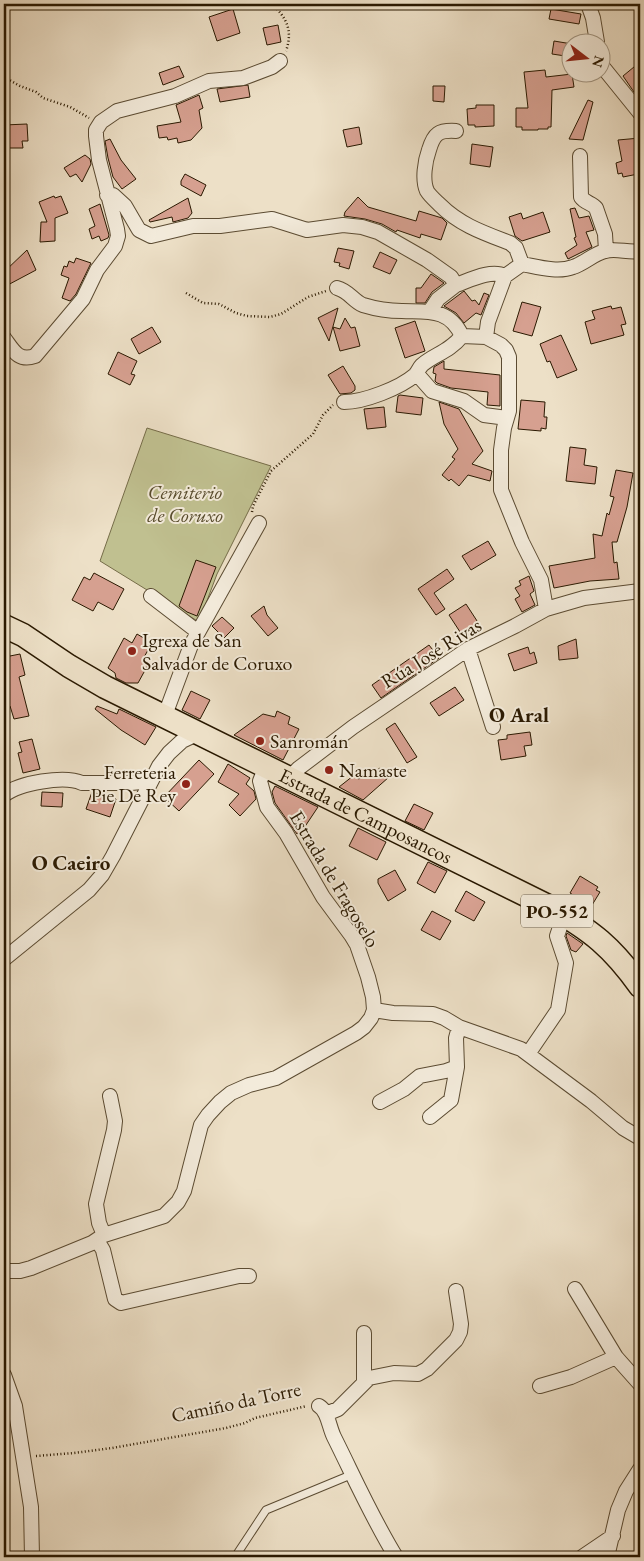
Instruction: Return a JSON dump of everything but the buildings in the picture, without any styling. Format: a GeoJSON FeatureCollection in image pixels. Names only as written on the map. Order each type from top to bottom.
{"type":"FeatureCollection","features":[{"type":"Feature","properties":{"kind":"main road","name":"Estrada de Camposancos"},"geometry":{"type":"LineString","coordinates":[[4,611],[13,630],[105,687],[542,903],[576,922],[605,943],[628,968],[640,986]]}},
{"type":"Feature","properties":{"kind":"street"},"geometry":{"type":"LineString","coordinates":[[588,4],[595,32]]}},
{"type":"Feature","properties":{"kind":"street"},"geometry":{"type":"LineString","coordinates":[[4,338],[16,355],[22,358],[35,356],[83,299],[97,270],[118,240],[117,229],[99,160],[96,136],[98,125],[117,111],[175,96],[209,81],[243,78],[272,67],[280,61]]}},
{"type":"Feature","properties":{"kind":"street"},"geometry":{"type":"LineString","coordinates":[[612,78],[640,113]]}},
{"type":"Feature","properties":{"kind":"street"},"geometry":{"type":"LineString","coordinates":[[456,131],[443,130],[431,142],[427,154],[424,181],[427,190],[444,210],[461,223],[510,243],[516,248],[522,264]]}},
{"type":"Feature","properties":{"kind":"street"},"geometry":{"type":"LineString","coordinates":[[580,156],[581,197],[596,208],[605,234],[606,250]]}},
{"type":"Feature","properties":{"kind":"street"},"geometry":{"type":"LineString","coordinates":[[107,195],[113,195],[125,206],[139,230],[151,236],[193,226],[220,226],[272,219],[307,230],[343,225],[362,227],[378,232],[427,260],[451,277],[456,285]]}},
{"type":"Feature","properties":{"kind":"street"},"geometry":{"type":"LineString","coordinates":[[486,337],[488,322],[505,276],[522,264],[565,270],[575,267],[606,250],[626,253],[640,250]]}},
{"type":"Feature","properties":{"kind":"street"},"geometry":{"type":"LineString","coordinates":[[430,311],[438,299],[456,285],[490,274],[505,276]]}},
{"type":"Feature","properties":{"kind":"street"},"geometry":{"type":"LineString","coordinates":[[337,288],[349,293],[356,301],[362,304],[385,310],[430,311],[448,318],[454,323],[462,336]]}},
{"type":"Feature","properties":{"kind":"street"},"geometry":{"type":"LineString","coordinates":[[462,336],[486,337],[501,345],[509,357],[509,411],[501,450],[502,490],[522,542],[541,580],[546,609]]}},
{"type":"Feature","properties":{"kind":"street"},"geometry":{"type":"LineString","coordinates":[[344,402],[356,402],[374,397],[417,374],[420,366],[443,353],[462,336]]}},
{"type":"Feature","properties":{"kind":"street"},"geometry":{"type":"LineString","coordinates":[[417,374],[432,391],[464,401],[484,415],[507,418]]}},
{"type":"Feature","properties":{"kind":"street"},"geometry":{"type":"LineString","coordinates":[[165,715],[191,644],[259,523]]}},
{"type":"Feature","properties":{"kind":"street","name":"Rúa José Rivas"},"geometry":{"type":"LineString","coordinates":[[289,778],[299,768],[353,727],[468,649],[546,609],[584,598],[640,591]]}},
{"type":"Feature","properties":{"kind":"street"},"geometry":{"type":"LineString","coordinates":[[151,596],[198,632]]}},
{"type":"Feature","properties":{"kind":"street"},"geometry":{"type":"LineString","coordinates":[[468,649],[493,727]]}},
{"type":"Feature","properties":{"kind":"street"},"geometry":{"type":"LineString","coordinates":[[4,959],[89,890],[102,875],[151,781],[169,753],[182,741],[199,733]]}},
{"type":"Feature","properties":{"kind":"street","name":"Estrada de Fragoselo"},"geometry":{"type":"LineString","coordinates":[[266,766],[260,781],[262,795],[267,807],[286,834],[323,897],[357,945],[370,984],[374,1010]]}},
{"type":"Feature","properties":{"kind":"street"},"geometry":{"type":"LineString","coordinates":[[4,795],[16,788],[51,780],[75,780],[82,783],[151,781]]}},
{"type":"Feature","properties":{"kind":"street"},"geometry":{"type":"LineString","coordinates":[[528,1054],[558,1010],[566,963],[556,936],[560,927]]}},
{"type":"Feature","properties":{"kind":"street"},"geometry":{"type":"LineString","coordinates":[[4,1271],[20,1271],[31,1268],[101,1237],[164,1216],[178,1202],[184,1191],[201,1125],[220,1102],[231,1093],[249,1085],[276,1078],[356,1033],[364,1027],[374,1010],[393,1013],[433,1014],[459,1027],[521,1049],[591,1101],[623,1128],[640,1138]]}},
{"type":"Feature","properties":{"kind":"street"},"geometry":{"type":"LineString","coordinates":[[430,1117],[451,1100],[457,1067],[456,1038],[459,1027]]}},
{"type":"Feature","properties":{"kind":"street"},"geometry":{"type":"LineString","coordinates":[[380,1102],[404,1090],[420,1076],[457,1067]]}},
{"type":"Feature","properties":{"kind":"street"},"geometry":{"type":"LineString","coordinates":[[110,1096],[115,1121],[114,1130],[96,1204],[103,1250],[115,1299],[121,1304],[239,1276],[249,1276]]}},
{"type":"Feature","properties":{"kind":"street"},"geometry":{"type":"LineString","coordinates":[[575,1289],[616,1357],[640,1384]]}},
{"type":"Feature","properties":{"kind":"street"},"geometry":{"type":"LineString","coordinates":[[322,1410],[338,1409],[368,1378],[381,1375],[418,1374],[428,1369],[456,1340],[460,1332],[461,1324],[456,1291]]}},
{"type":"Feature","properties":{"kind":"street"},"geometry":{"type":"LineString","coordinates":[[364,1333],[364,1381]]}},
{"type":"Feature","properties":{"kind":"street"},"geometry":{"type":"LineString","coordinates":[[540,1386],[571,1377],[616,1357]]}},
{"type":"Feature","properties":{"kind":"street"},"geometry":{"type":"LineString","coordinates":[[4,1375],[15,1406],[31,1508],[32,1557]]}},
{"type":"Feature","properties":{"kind":"street","name":"Camiño da Torre"},"geometry":{"type":"LineString","coordinates":[[322,1410],[362,1496],[396,1557]]}},
{"type":"Feature","properties":{"kind":"street"},"geometry":{"type":"LineString","coordinates":[[607,1557],[618,1510],[626,1491],[640,1469]]}},
{"type":"Feature","properties":{"kind":"street"},"geometry":{"type":"LineString","coordinates":[[582,1557],[613,1536]]}},
{"type":"Feature","properties":{"kind":"lane"},"geometry":{"type":"LineString","coordinates":[[237,1557],[237,1554],[266,1510],[353,1474]]}},
{"type":"Feature","properties":{"kind":"path"},"geometry":{"type":"LineString","coordinates":[[272,4],[283,14],[289,30],[287,49],[280,61]]}},
{"type":"Feature","properties":{"kind":"path"},"geometry":{"type":"LineString","coordinates":[[4,77],[36,92],[43,98],[83,113],[98,125]]}},
{"type":"Feature","properties":{"kind":"path"},"geometry":{"type":"LineString","coordinates":[[186,293],[203,304],[219,304],[236,313],[247,316],[270,316],[281,314],[308,297],[337,288]]}},
{"type":"Feature","properties":{"kind":"path"},"geometry":{"type":"LineString","coordinates":[[259,523],[252,513],[253,506],[271,471],[313,434],[329,408],[334,404],[344,402]]}},
{"type":"Feature","properties":{"kind":"path","name":"Camiño da Torre"},"geometry":{"type":"LineString","coordinates":[[23,1459],[41,1454],[74,1453],[112,1448],[226,1428],[255,1418],[313,1405],[322,1410]]}},
{"type":"Feature","properties":{"kind":"green space","name":"Cemiterio de Coruxo"},"geometry":{"type":"Polygon","coordinates":[[[147,428],[271,466],[217,574],[199,622],[100,561],[147,428]]]}},
{"type":"Feature","properties":{"kind":"place","name":"Igrexa de San Salvador de Coruxo"},"geometry":{"type":"Point","coordinates":[132,651]}},
{"type":"Feature","properties":{"kind":"place","name":"Sanromán"},"geometry":{"type":"Point","coordinates":[260,741]}},
{"type":"Feature","properties":{"kind":"place","name":"Namaste"},"geometry":{"type":"Point","coordinates":[329,770]}},
{"type":"Feature","properties":{"kind":"place","name":"Ferreteria Pie De Rey"},"geometry":{"type":"Point","coordinates":[186,784]}},
{"type":"Feature","properties":{"kind":"district","name":"O Aral"},"geometry":{"type":"Point","coordinates":[519,715]}},
{"type":"Feature","properties":{"kind":"district","name":"O Caeiro"},"geometry":{"type":"Point","coordinates":[71,863]}}]}
